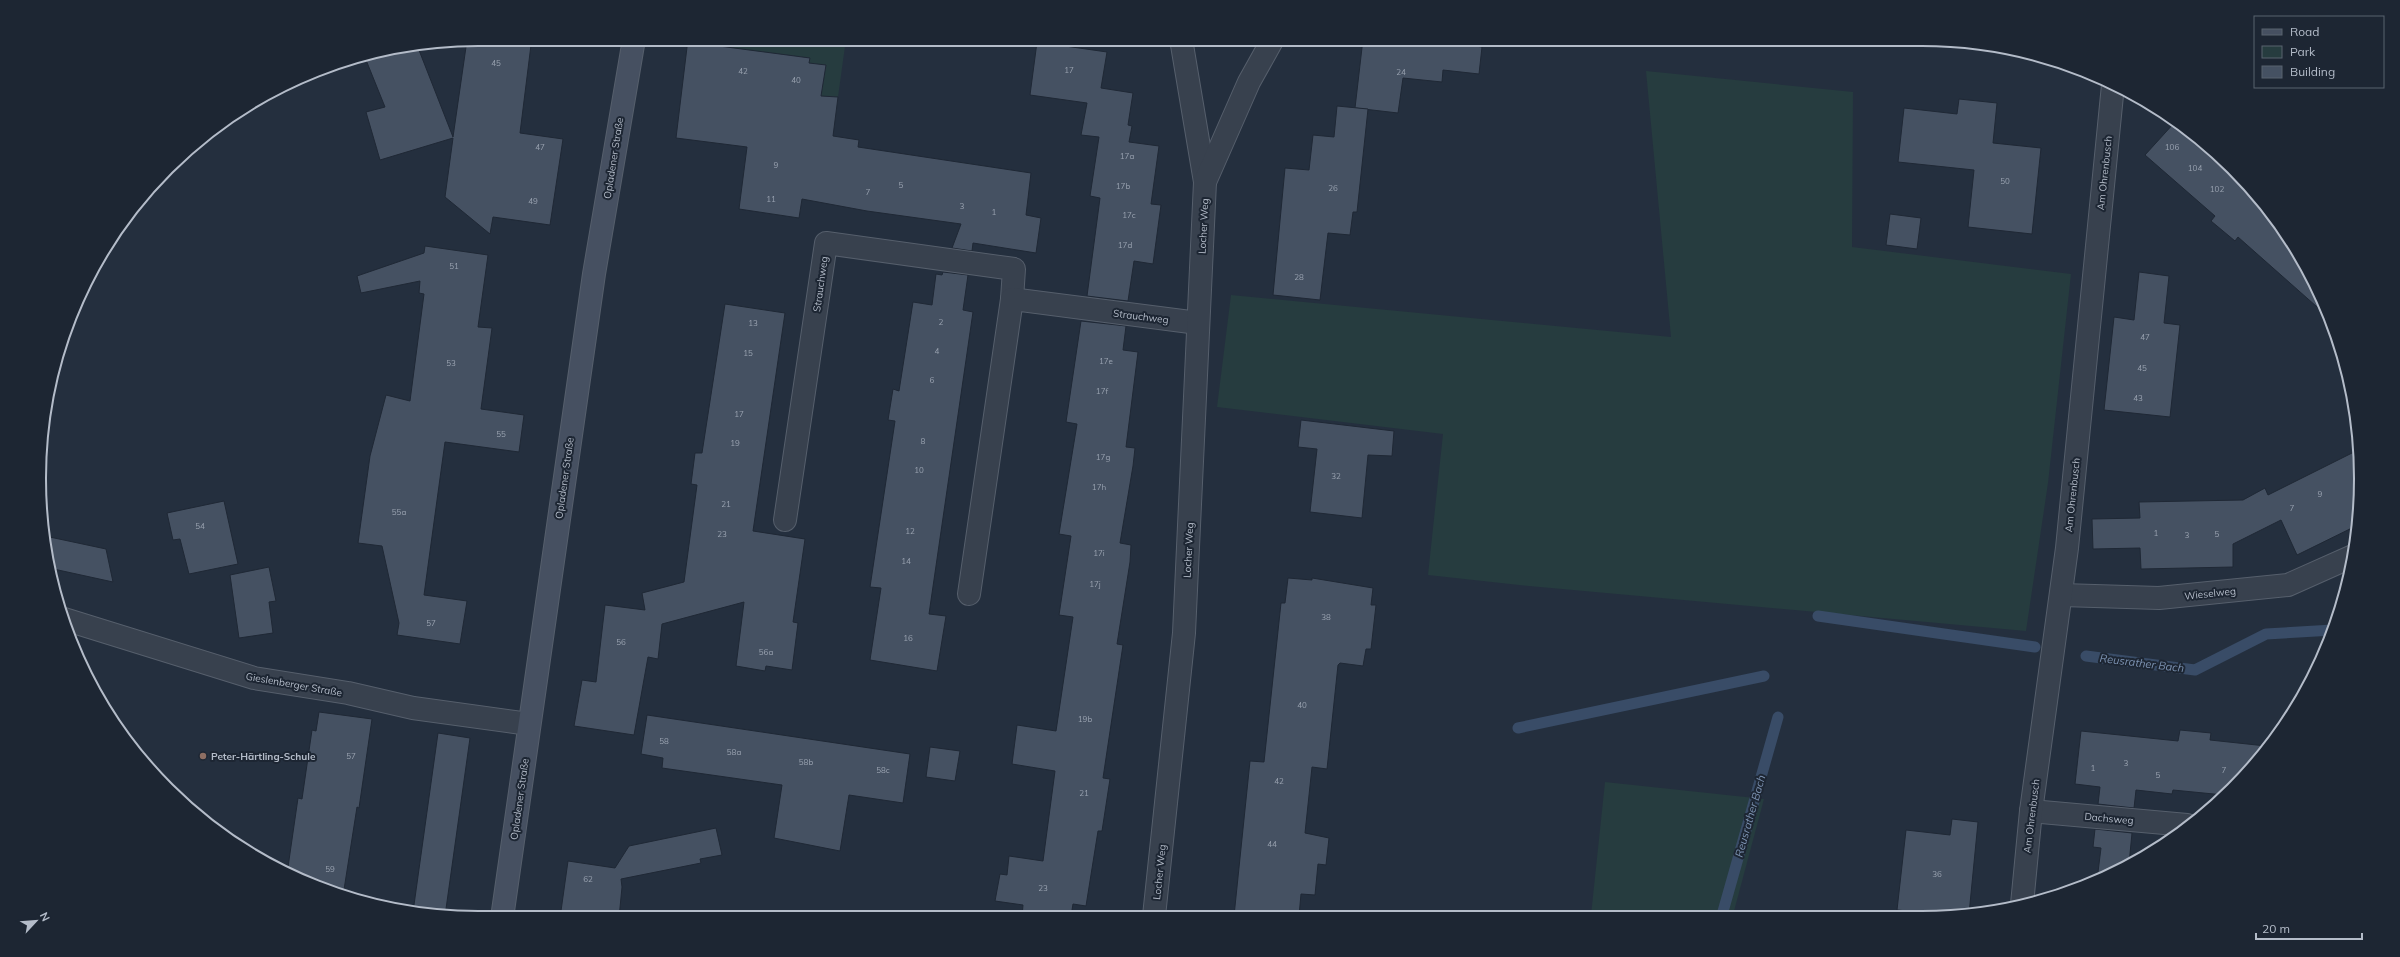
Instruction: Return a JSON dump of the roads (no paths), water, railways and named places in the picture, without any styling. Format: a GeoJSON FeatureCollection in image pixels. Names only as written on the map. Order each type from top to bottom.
{"type":"FeatureCollection","features":[{"type":"Feature","properties":{"kind":"main road","name":"Opladener Straße"},"geometry":{"type":"LineString","coordinates":[[503,911],[593,282],[633,46]]}},
{"type":"Feature","properties":{"kind":"street","name":"Locher Weg"},"geometry":{"type":"LineString","coordinates":[[1155,911],[1184,633],[1205,182],[1182,46]]}},
{"type":"Feature","properties":{"kind":"street","name":"Locher Weg"},"geometry":{"type":"LineString","coordinates":[[1205,182],[1249,82],[1269,46]]}},
{"type":"Feature","properties":{"kind":"street","name":"Am Ohrenbusch"},"geometry":{"type":"LineString","coordinates":[[2023,899],[2032,812],[2062,595],[2112,91]]}},
{"type":"Feature","properties":{"kind":"street","name":"Strauchweg"},"geometry":{"type":"LineString","coordinates":[[785,520],[826,243],[1014,269],[1012,299],[969,594]]}},
{"type":"Feature","properties":{"kind":"street","name":"Strauchweg"},"geometry":{"type":"LineString","coordinates":[[1012,299],[1198,323]]}},
{"type":"Feature","properties":{"kind":"street","name":"Wieselweg"},"geometry":{"type":"LineString","coordinates":[[2062,595],[2159,598],[2288,585],[2347,559]]}},
{"type":"Feature","properties":{"kind":"street","name":"Gieslenberger Straße"},"geometry":{"type":"LineString","coordinates":[[70,621],[254,678],[348,694],[413,708],[529,724]]}},
{"type":"Feature","properties":{"kind":"street","name":"Dachsweg"},"geometry":{"type":"LineString","coordinates":[[2032,812],[2181,825]]}},
{"type":"Feature","properties":{"kind":"waterway","name":"Reusrather Bach"},"geometry":{"type":"LineString","coordinates":[[1818,616],[2035,647]]}},
{"type":"Feature","properties":{"kind":"waterway","name":"Reusrather Bach"},"geometry":{"type":"LineString","coordinates":[[2086,656],[2195,670],[2266,634],[2326,630]]}},
{"type":"Feature","properties":{"kind":"waterway"},"geometry":{"type":"LineString","coordinates":[[1518,728],[1764,676]]}},
{"type":"Feature","properties":{"kind":"waterway","name":"Reusrather Bach"},"geometry":{"type":"LineString","coordinates":[[1723,911],[1778,717]]}},
{"type":"Feature","properties":{"kind":"place","name":"Peter-Härtling-Schule"},"geometry":{"type":"Point","coordinates":[203,756]}}]}
